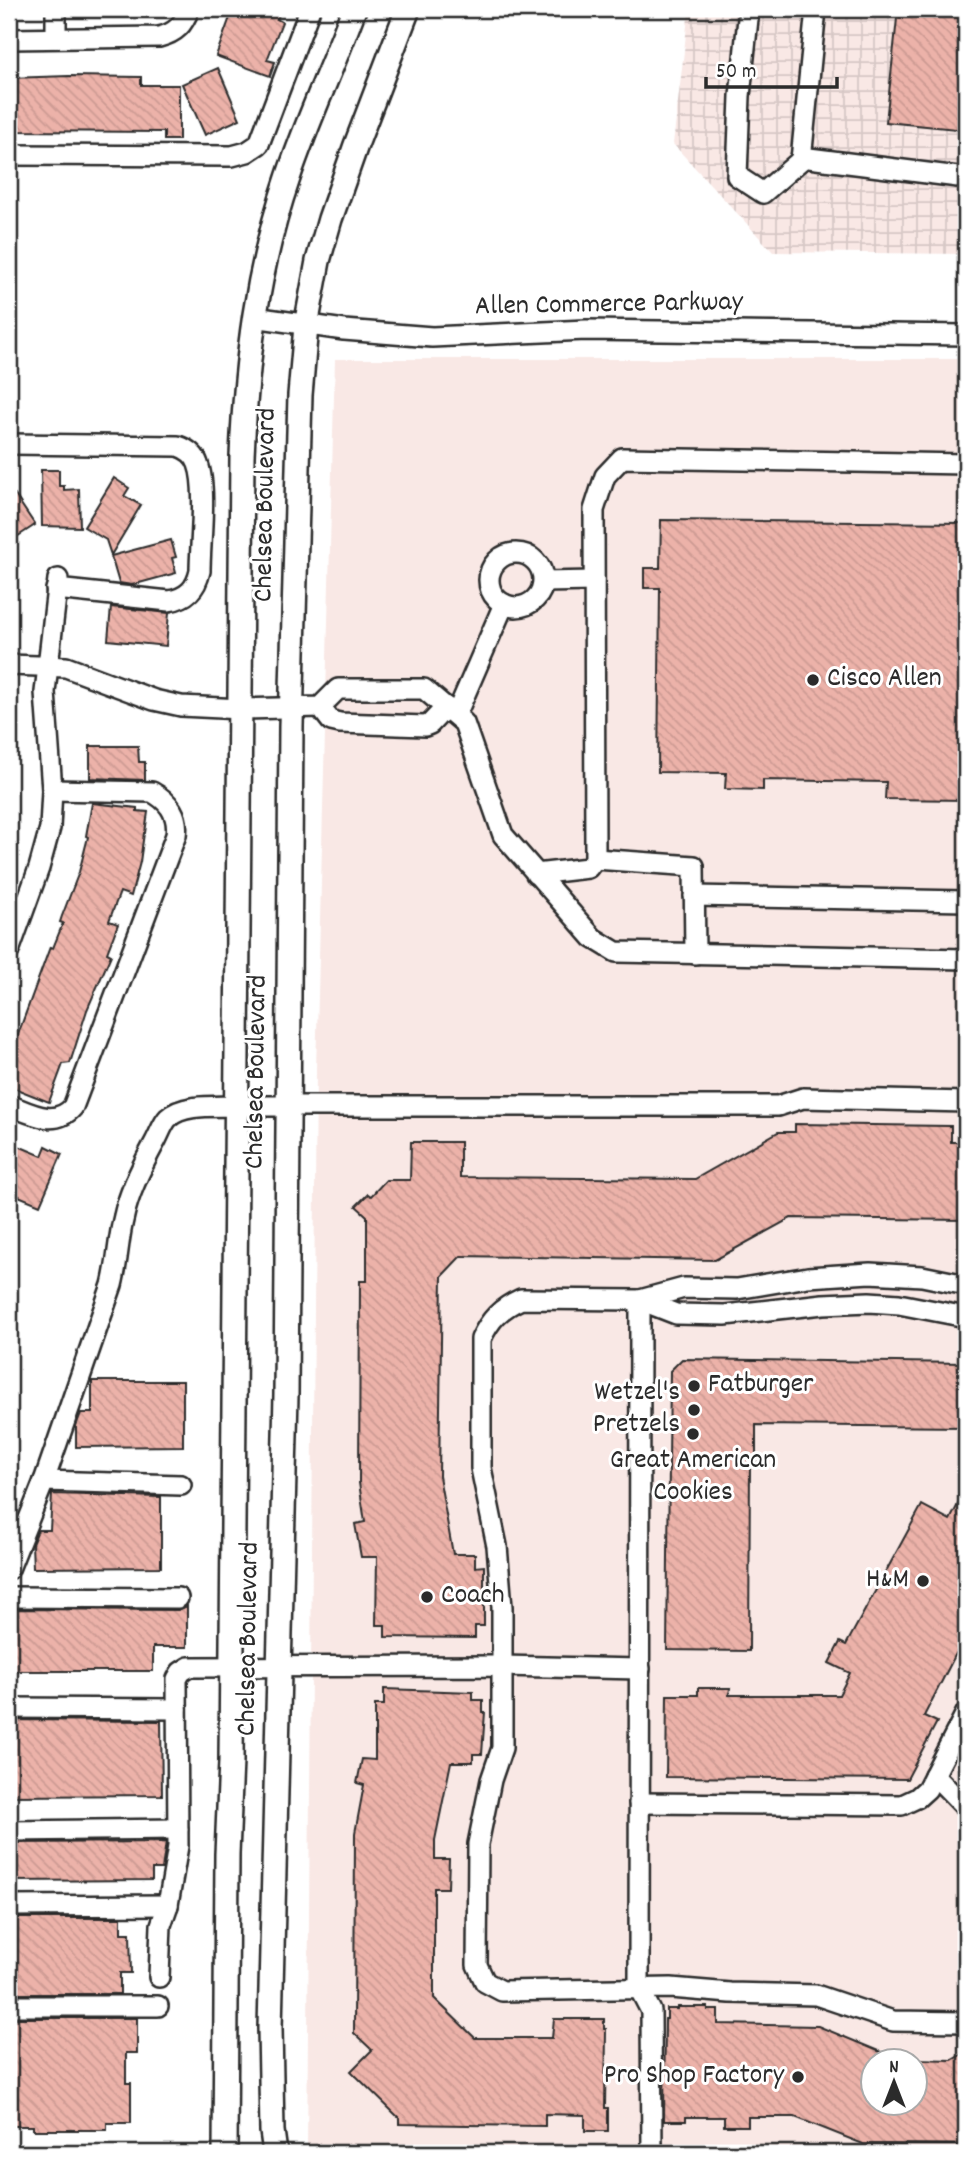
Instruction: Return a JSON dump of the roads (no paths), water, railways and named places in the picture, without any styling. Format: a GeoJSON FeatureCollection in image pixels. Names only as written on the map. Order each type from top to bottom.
{"type":"FeatureCollection","features":[{"type":"Feature","properties":{"kind":"main road","name":"Chelsea Boulevard"},"geometry":{"type":"LineString","coordinates":[[225,2153],[226,1854],[231,1761],[242,456],[245,382],[265,259],[285,188],[354,9]]}},
{"type":"Feature","properties":{"kind":"main road","name":"Chelsea Boulevard"},"geometry":{"type":"LineString","coordinates":[[275,2153],[272,2131],[270,2028],[286,1395],[291,709],[299,407],[306,326],[315,271],[330,219],[408,9]]}},
{"type":"Feature","properties":{"kind":"street"},"geometry":{"type":"LineString","coordinates":[[56,9],[56,38]]}},
{"type":"Feature","properties":{"kind":"street"},"geometry":{"type":"LineString","coordinates":[[9,39],[159,37],[174,32],[185,20],[189,9]]}},
{"type":"Feature","properties":{"kind":"street"},"geometry":{"type":"LineString","coordinates":[[9,155],[232,156],[247,152],[258,144],[310,9]]}},
{"type":"Feature","properties":{"kind":"street"},"geometry":{"type":"LineString","coordinates":[[749,9],[740,96],[737,176],[763,193],[801,157],[816,9]]}},
{"type":"Feature","properties":{"kind":"street"},"geometry":{"type":"LineString","coordinates":[[801,157],[966,178]]}},
{"type":"Feature","properties":{"kind":"street","name":"Allen Commerce Parkway"},"geometry":{"type":"LineString","coordinates":[[254,317],[306,326],[432,337],[586,330],[966,335]]}},
{"type":"Feature","properties":{"kind":"street"},"geometry":{"type":"LineString","coordinates":[[9,444],[178,446],[190,452],[199,466],[202,483],[200,571],[190,592],[178,599],[159,601],[57,584],[45,706],[52,790],[50,828],[44,855],[9,951]]}},
{"type":"Feature","properties":{"kind":"street"},"geometry":{"type":"LineString","coordinates":[[536,874],[589,868],[595,859],[594,510],[605,476],[622,458],[966,464]]}},
{"type":"Feature","properties":{"kind":"street"},"geometry":{"type":"LineString","coordinates":[[516,552],[533,558],[540,565],[544,582],[537,598],[522,607],[504,604],[492,592],[489,574],[493,566],[507,554],[516,552]]}},
{"type":"Feature","properties":{"kind":"street"},"geometry":{"type":"LineString","coordinates":[[544,582],[594,581]]}},
{"type":"Feature","properties":{"kind":"street"},"geometry":{"type":"LineString","coordinates":[[320,707],[331,721],[341,723],[430,724],[451,711],[504,604]]}},
{"type":"Feature","properties":{"kind":"street"},"geometry":{"type":"LineString","coordinates":[[9,665],[48,666],[78,671],[166,703],[241,709],[320,707],[338,689],[424,689],[464,723],[503,835],[593,938],[616,952],[966,959]]}},
{"type":"Feature","properties":{"kind":"street"},"geometry":{"type":"LineString","coordinates":[[9,1105],[47,1118],[63,1115],[74,1107],[169,858],[177,828],[170,808],[152,792],[52,790]]}},
{"type":"Feature","properties":{"kind":"street"},"geometry":{"type":"LineString","coordinates":[[595,859],[694,866],[695,954]]}},
{"type":"Feature","properties":{"kind":"street"},"geometry":{"type":"LineString","coordinates":[[694,896],[966,901]]}},
{"type":"Feature","properties":{"kind":"street"},"geometry":{"type":"LineString","coordinates":[[9,1569],[44,1481],[112,1285],[118,1263],[124,1214],[145,1162],[168,1118],[186,1110],[236,1106],[778,1106],[803,1098],[966,1102]]}},
{"type":"Feature","properties":{"kind":"street"},"geometry":{"type":"LineString","coordinates":[[966,1285],[922,1276],[870,1273],[808,1277],[737,1289],[684,1288],[640,1300],[521,1299],[506,1306],[486,1327],[481,1339],[481,1468],[500,1570],[502,1748],[491,1780],[478,1844],[477,1965],[480,1974],[493,1988],[502,1991],[557,1992],[593,1988],[639,1988],[816,1995],[893,2021],[966,2022]]}},
{"type":"Feature","properties":{"kind":"street"},"geometry":{"type":"LineString","coordinates":[[640,1300],[676,1314],[725,1314],[869,1302],[899,1304],[966,1317]]}},
{"type":"Feature","properties":{"kind":"street"},"geometry":{"type":"LineString","coordinates":[[640,1300],[639,1988],[651,2011],[652,2153]]}},
{"type":"Feature","properties":{"kind":"street"},"geometry":{"type":"LineString","coordinates":[[44,1481],[181,1485]]}},
{"type":"Feature","properties":{"kind":"street"},"geometry":{"type":"LineString","coordinates":[[9,1597],[178,1598]]}},
{"type":"Feature","properties":{"kind":"street"},"geometry":{"type":"LineString","coordinates":[[159,1977],[161,1925],[168,1905],[178,1846],[177,1679],[181,1672],[189,1667],[232,1666],[640,1669]]}},
{"type":"Feature","properties":{"kind":"street"},"geometry":{"type":"LineString","coordinates":[[9,1708],[177,1709]]}},
{"type":"Feature","properties":{"kind":"street"},"geometry":{"type":"LineString","coordinates":[[639,1802],[902,1805],[927,1790],[966,1713]]}},
{"type":"Feature","properties":{"kind":"street"},"geometry":{"type":"LineString","coordinates":[[934,1775],[966,1791]]}},
{"type":"Feature","properties":{"kind":"street"},"geometry":{"type":"LineString","coordinates":[[934,1775],[966,1808]]}},
{"type":"Feature","properties":{"kind":"street"},"geometry":{"type":"LineString","coordinates":[[9,1831],[178,1829]]}},
{"type":"Feature","properties":{"kind":"street"},"geometry":{"type":"LineString","coordinates":[[9,1906],[168,1905]]}},
{"type":"Feature","properties":{"kind":"street"},"geometry":{"type":"LineString","coordinates":[[9,2006],[158,2006]]}},
{"type":"Feature","properties":{"kind":"place","name":"Cisco Allen"},"geometry":{"type":"Point","coordinates":[813,680]}},
{"type":"Feature","properties":{"kind":"place","name":"Fatburger"},"geometry":{"type":"Point","coordinates":[694,1386]}},
{"type":"Feature","properties":{"kind":"place","name":"Wetzel's Pretzels"},"geometry":{"type":"Point","coordinates":[694,1410]}},
{"type":"Feature","properties":{"kind":"place","name":"Great American Cookies"},"geometry":{"type":"Point","coordinates":[693,1434]}},
{"type":"Feature","properties":{"kind":"place","name":"H&M"},"geometry":{"type":"Point","coordinates":[923,1581]}},
{"type":"Feature","properties":{"kind":"place","name":"Coach"},"geometry":{"type":"Point","coordinates":[427,1597]}},
{"type":"Feature","properties":{"kind":"place","name":"Pro Shop Factory"},"geometry":{"type":"Point","coordinates":[798,2077]}}]}
